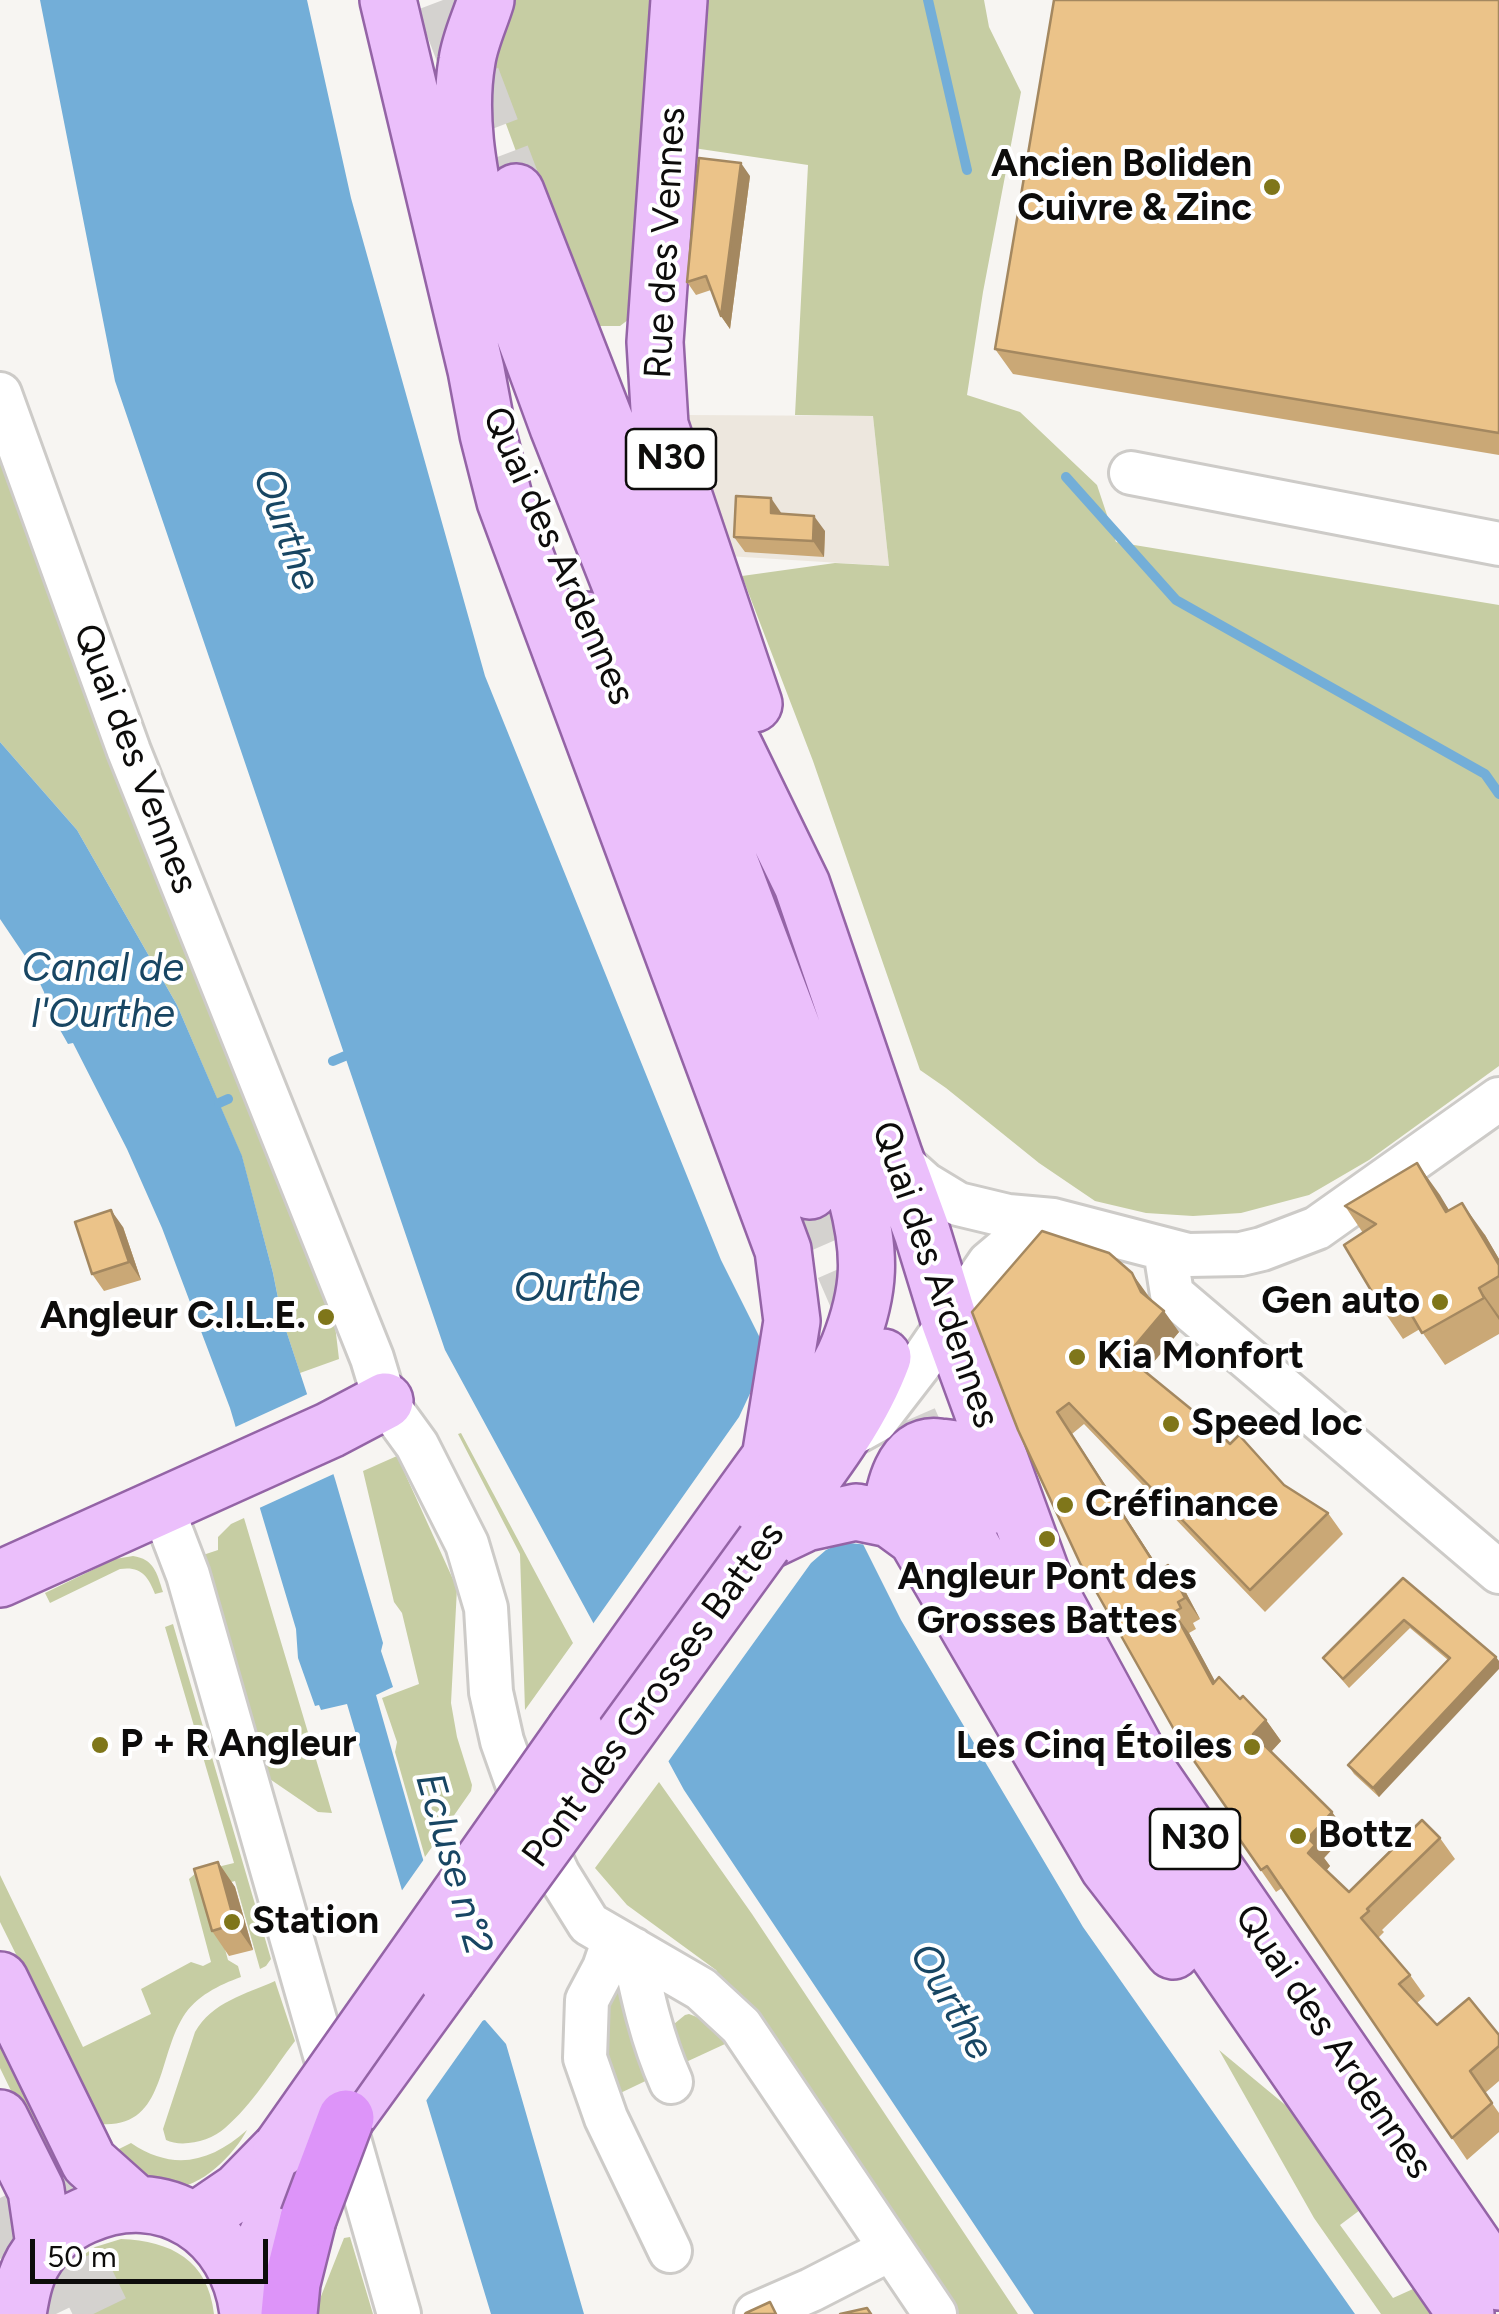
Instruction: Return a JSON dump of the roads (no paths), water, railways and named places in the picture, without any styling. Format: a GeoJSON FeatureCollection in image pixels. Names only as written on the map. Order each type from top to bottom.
{"type":"FeatureCollection","features":[{"type":"Feature","properties":{"kind":"highway"},"geometry":{"type":"LineString","coordinates":[[261,2307],[292,2283],[294,2184],[346,2118]]}},
{"type":"Feature","properties":{"kind":"main road","name":"Quai des Ardennes"},"geometry":{"type":"LineString","coordinates":[[388,0],[505,501],[784,1250]]}},
{"type":"Feature","properties":{"kind":"main road"},"geometry":{"type":"LineString","coordinates":[[486,0],[467,59],[463,121],[495,195],[487,262],[644,752]]}},
{"type":"Feature","properties":{"kind":"main road","name":"Rue des Vennes"},"geometry":{"type":"LineString","coordinates":[[676,5],[655,342],[660,425],[756,713],[802,885]]}},
{"type":"Feature","properties":{"kind":"main road","name":"Quai des Ardennes"},"geometry":{"type":"LineString","coordinates":[[495,195],[724,725],[802,885],[922,1232],[948,1320],[1045,1583],[1144,1765],[1499,2282]]}},
{"type":"Feature","properties":{"kind":"main road","name":"Pont des Grosses Battes"},"geometry":{"type":"LineString","coordinates":[[194,2221],[239,2190],[294,2184],[575,1730],[770,1458],[824,1393],[848,1348],[862,1306],[867,1272],[866,1234],[856,1196],[733,870],[558,427],[495,195]]}},
{"type":"Feature","properties":{"kind":"main road","name":"Quai des Ardennes"},"geometry":{"type":"LineString","coordinates":[[476,370],[644,752],[810,1191]]}},
{"type":"Feature","properties":{"kind":"main road","name":"Pont des Grosses Battes"},"geometry":{"type":"LineString","coordinates":[[346,2118],[836,1444],[876,1378],[898,1319],[903,1251],[894,1155]]}},
{"type":"Feature","properties":{"kind":"main road","name":"Pont des Grosses Battes"},"geometry":{"type":"LineString","coordinates":[[770,1458],[792,1321],[784,1250]]}},
{"type":"Feature","properties":{"kind":"main road"},"geometry":{"type":"LineString","coordinates":[[0,1579],[330,1430],[385,1401]]}},
{"type":"Feature","properties":{"kind":"main road"},"geometry":{"type":"LineString","coordinates":[[890,1518],[901,1472],[911,1455],[930,1446],[960,1450],[978,1469],[1045,1583]]}},
{"type":"Feature","properties":{"kind":"main road","name":"Quai des Ardennes"},"geometry":{"type":"LineString","coordinates":[[940,1489],[1121,1814],[1466,2314]]}},
{"type":"Feature","properties":{"kind":"main road"},"geometry":{"type":"LineString","coordinates":[[764,1544],[806,1523],[856,1512],[890,1518],[916,1538],[1108,1867],[1197,1982],[1240,2023],[1276,2042]]}},
{"type":"Feature","properties":{"kind":"main road"},"geometry":{"type":"LineString","coordinates":[[0,1980],[89,2162],[136,2204]]}},
{"type":"Feature","properties":{"kind":"main road"},"geometry":{"type":"LineString","coordinates":[[0,2118],[36,2190],[21,2287]]}},
{"type":"Feature","properties":{"kind":"main road"},"geometry":{"type":"LineString","coordinates":[[21,2287],[70,2222],[102,2208],[136,2204],[176,2212],[218,2240],[261,2307]]}},
{"type":"Feature","properties":{"kind":"street","name":"Quai des Vennes"},"geometry":{"type":"LineString","coordinates":[[0,394],[129,751],[372,1358],[385,1401],[417,1445],[467,1544],[486,1608],[491,1692],[502,1741],[558,1874],[589,1924],[700,1989],[741,2026],[935,2314]]}},
{"type":"Feature","properties":{"kind":"street"},"geometry":{"type":"LineString","coordinates":[[1131,473],[1499,544]]}},
{"type":"Feature","properties":{"kind":"street"},"geometry":{"type":"LineString","coordinates":[[894,1155],[925,1184],[958,1204],[1008,1216],[1054,1220],[1188,1255],[1241,1254],[1317,1228],[1499,1099]]}},
{"type":"Feature","properties":{"kind":"street"},"geometry":{"type":"LineString","coordinates":[[836,1444],[876,1421],[989,1263],[1021,1236],[1054,1220]]}},
{"type":"Feature","properties":{"kind":"street"},"geometry":{"type":"LineString","coordinates":[[1165,1250],[1172,1294],[1499,1572]]}},
{"type":"Feature","properties":{"kind":"street"},"geometry":{"type":"LineString","coordinates":[[181,1498],[188,1575],[399,2314]]}},
{"type":"Feature","properties":{"kind":"street"},"geometry":{"type":"LineString","coordinates":[[624,1944],[671,2082]]}},
{"type":"Feature","properties":{"kind":"street"},"geometry":{"type":"LineString","coordinates":[[624,1944],[604,1968],[587,2000],[585,2058],[606,2118],[670,2250]]}},
{"type":"Feature","properties":{"kind":"street"},"geometry":{"type":"LineString","coordinates":[[756,2314],[892,2249]]}},
{"type":"Feature","properties":{"kind":"water","name":"Ourthe"},"geometry":{"type":"Polygon","coordinates":[[[40,0],[307,0],[351,198],[485,676],[721,1260],[901,1620],[1083,1927],[1355,2314],[1034,2314],[684,1790],[445,1350],[115,381],[40,0]]]}},
{"type":"Feature","properties":{"kind":"water","name":"Canal de l'Ourthe"},"geometry":{"type":"Polygon","coordinates":[[[0,742],[77,830],[177,1005],[242,1156],[282,1318],[383,1643],[381,1651],[393,1687],[376,1695],[422,1856],[477,2022],[485,2020],[506,2044],[584,2314],[491,2314],[418,2073],[450,2053],[347,1704],[321,1710],[319,1705],[315,1706],[298,1658],[296,1629],[230,1408],[162,1228],[73,1043],[68,1044],[47,1007],[31,965],[0,919],[0,742]]]}},
{"type":"Feature","properties":{"kind":"waterway"},"geometry":{"type":"LineString","coordinates":[[928,0],[967,170]]}},
{"type":"Feature","properties":{"kind":"waterway"},"geometry":{"type":"LineString","coordinates":[[1066,477],[1176,600],[1485,774],[1499,794]]}},
{"type":"Feature","properties":{"kind":"waterway"},"geometry":{"type":"LineString","coordinates":[[333,1061],[345,1056]]}},
{"type":"Feature","properties":{"kind":"waterway"},"geometry":{"type":"LineString","coordinates":[[219,1103],[228,1099]]}},
{"type":"Feature","properties":{"kind":"tunnel"},"geometry":{"type":"LineString","coordinates":[[443,0],[516,192]]}},
{"type":"Feature","properties":{"kind":"tunnel"},"geometry":{"type":"LineString","coordinates":[[810,1191],[940,1489]]}},
{"type":"Feature","properties":{"kind":"tunnel"},"geometry":{"type":"LineString","coordinates":[[41,2186],[103,2314]]}},
{"type":"Feature","properties":{"kind":"tunnel"},"geometry":{"type":"LineString","coordinates":[[0,2198],[56,2314]]}},
{"type":"Feature","properties":{"kind":"place","name":"Ancien Boliden Cuivre & Zinc"},"geometry":{"type":"Point","coordinates":[1272,187]}},
{"type":"Feature","properties":{"kind":"place","name":"Gen auto"},"geometry":{"type":"Point","coordinates":[1440,1302]}},
{"type":"Feature","properties":{"kind":"place","name":"Angleur C.I.L.E."},"geometry":{"type":"Point","coordinates":[326,1317]}},
{"type":"Feature","properties":{"kind":"place","name":"Kia Monfort"},"geometry":{"type":"Point","coordinates":[1077,1357]}},
{"type":"Feature","properties":{"kind":"place","name":"Speed loc"},"geometry":{"type":"Point","coordinates":[1171,1424]}},
{"type":"Feature","properties":{"kind":"place","name":"Créfinance"},"geometry":{"type":"Point","coordinates":[1065,1505]}},
{"type":"Feature","properties":{"kind":"place","name":"Angleur Pont des Grosses Battes"},"geometry":{"type":"Point","coordinates":[1047,1539]}},
{"type":"Feature","properties":{"kind":"place","name":"P + R Angleur"},"geometry":{"type":"Point","coordinates":[100,1745]}},
{"type":"Feature","properties":{"kind":"place","name":"Les Cinq Étoiles"},"geometry":{"type":"Point","coordinates":[1252,1747]}},
{"type":"Feature","properties":{"kind":"place","name":"Bottz"},"geometry":{"type":"Point","coordinates":[1298,1836]}},
{"type":"Feature","properties":{"kind":"place","name":"Station"},"geometry":{"type":"Point","coordinates":[232,1922]}},
{"type":"Feature","properties":{"kind":"water label","name":"Ecluse n°2"},"geometry":{"type":"Point","coordinates":[453,1864]}}]}
